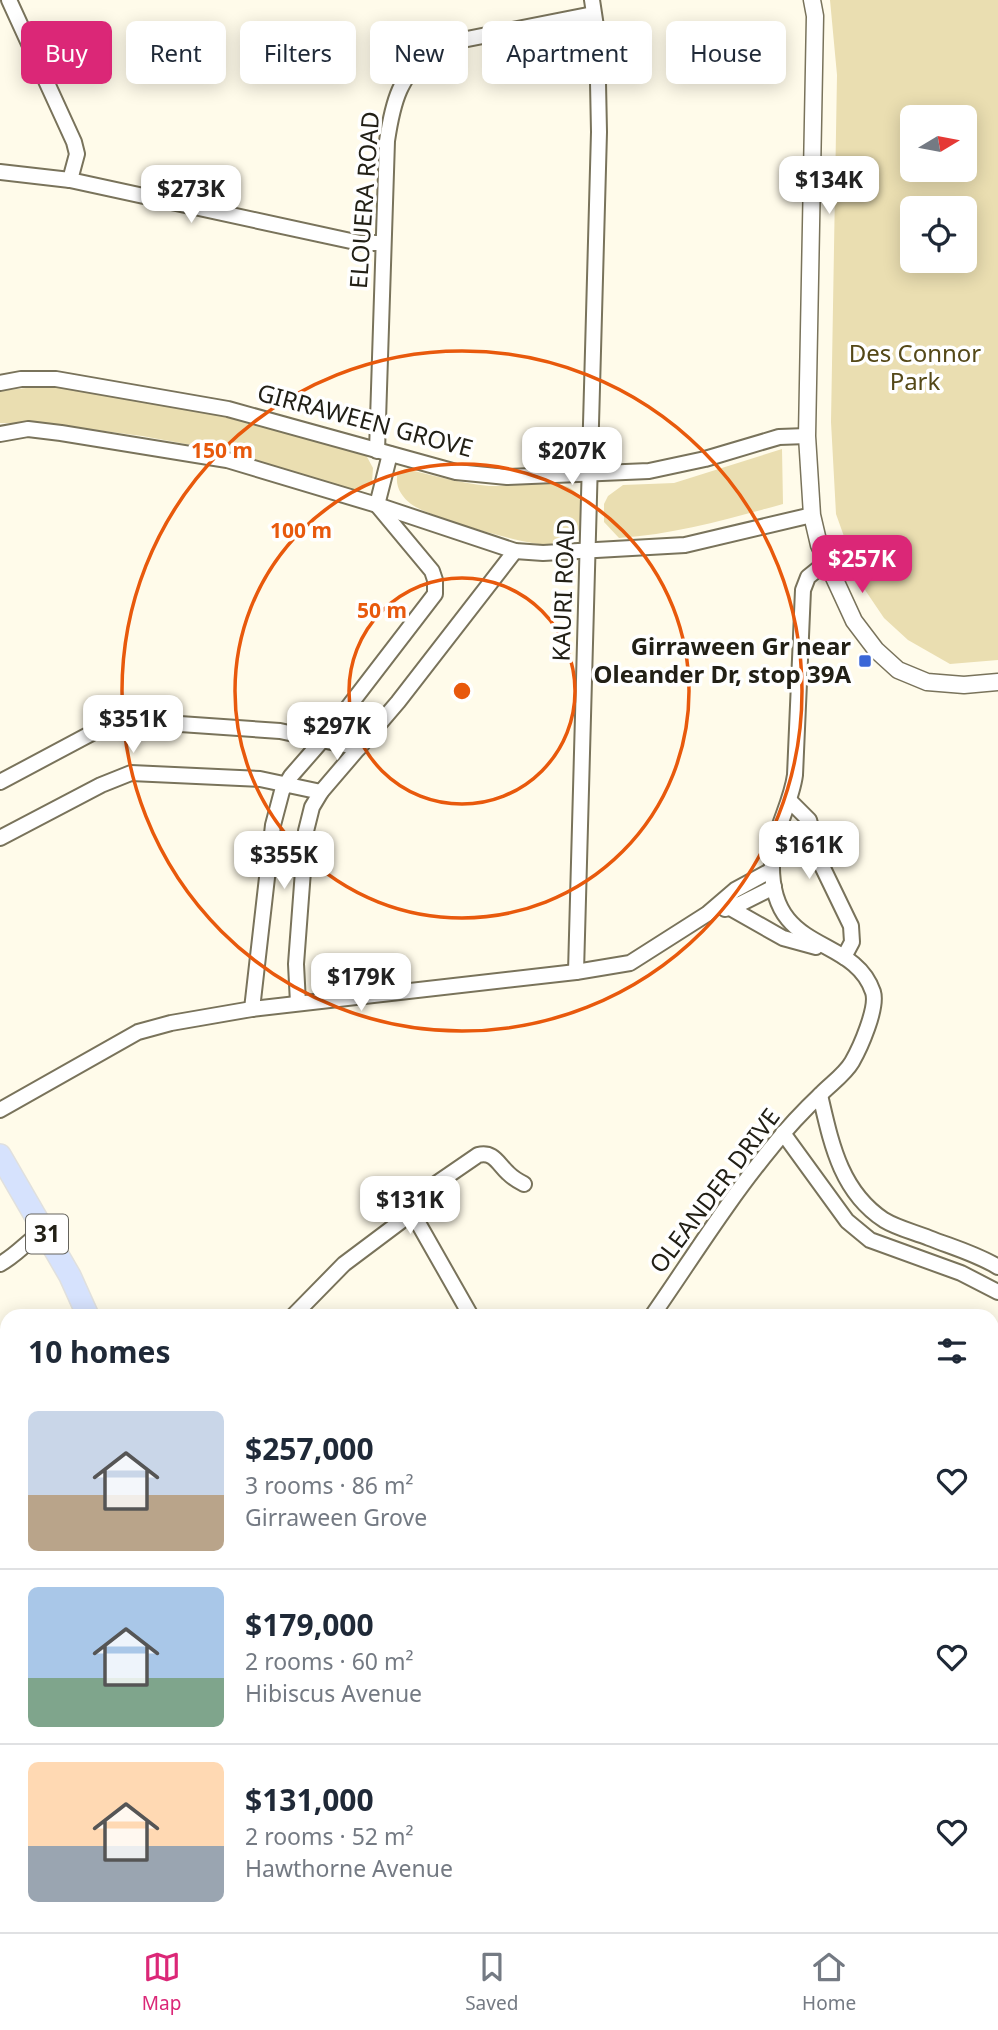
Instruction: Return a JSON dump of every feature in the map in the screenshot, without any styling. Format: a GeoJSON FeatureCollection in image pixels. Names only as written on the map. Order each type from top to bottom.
{"type":"FeatureCollection","features":[{"type":"Feature","properties":{"kind":"main road","name":"31"},"geometry":{"type":"LineString","coordinates":[[0,1155],[45,1230],[85,1309]]}},
{"type":"Feature","properties":{"kind":"street"},"geometry":{"type":"LineString","coordinates":[[9,0],[74,142],[76,154],[70,180]]}},
{"type":"Feature","properties":{"kind":"street"},"geometry":{"type":"LineString","coordinates":[[812,0],[815,16],[807,436],[812,515],[819,545],[853,621],[876,650],[898,670],[928,682],[964,685],[998,682]]}},
{"type":"Feature","properties":{"kind":"street","name":"ELOUERA ROAD"},"geometry":{"type":"LineString","coordinates":[[377,505],[384,453],[383,243],[387,141],[392,108],[401,81],[427,47],[593,7]]}},
{"type":"Feature","properties":{"kind":"street","name":"KAURI ROAD"},"geometry":{"type":"LineString","coordinates":[[576,972],[599,79],[593,7]]}},
{"type":"Feature","properties":{"kind":"street"},"geometry":{"type":"LineString","coordinates":[[0,172],[70,180],[346,240],[383,243]]}},
{"type":"Feature","properties":{"kind":"street","name":"GIRRAWEEN GROVE"},"geometry":{"type":"LineString","coordinates":[[0,383],[21,379],[56,379],[214,407],[456,472],[507,477],[649,471],[705,459],[779,437],[807,436]]}},
{"type":"Feature","properties":{"kind":"street"},"geometry":{"type":"LineString","coordinates":[[0,434],[28,429],[227,460],[377,505],[515,551],[543,553],[685,545],[812,515]]}},
{"type":"Feature","properties":{"kind":"street"},"geometry":{"type":"LineString","coordinates":[[252,1009],[273,825],[281,796],[287,783],[435,594],[432,571],[377,505]]}},
{"type":"Feature","properties":{"kind":"street"},"geometry":{"type":"LineString","coordinates":[[298,1003],[296,964],[306,831],[312,807],[321,792],[398,702],[515,551]]}},
{"type":"Feature","properties":{"kind":"street","name":"OLEANDER DRIVE"},"geometry":{"type":"LineString","coordinates":[[657,1309],[760,1162],[783,1133],[850,1065],[873,1008],[872,990],[859,970],[838,953],[808,938],[794,927],[781,907],[772,870],[775,839],[790,801],[797,761],[803,590],[808,577],[828,561]]}},
{"type":"Feature","properties":{"kind":"street"},"geometry":{"type":"LineString","coordinates":[[0,782],[92,733],[121,723],[151,722],[280,731],[359,748]]}},
{"type":"Feature","properties":{"kind":"street"},"geometry":{"type":"LineString","coordinates":[[0,838],[101,785],[131,773],[287,783],[321,792]]}},
{"type":"Feature","properties":{"kind":"street"},"geometry":{"type":"LineString","coordinates":[[730,908],[783,938],[838,953],[852,942],[851,926],[825,873],[808,820],[790,801]]}},
{"type":"Feature","properties":{"kind":"street"},"geometry":{"type":"LineString","coordinates":[[0,1110],[138,1032],[171,1023],[252,1009],[576,972],[630,963],[707,914],[735,890],[772,870]]}},
{"type":"Feature","properties":{"kind":"street"},"geometry":{"type":"LineString","coordinates":[[707,914],[730,908],[775,887]]}},
{"type":"Feature","properties":{"kind":"street"},"geometry":{"type":"LineString","coordinates":[[820,1094],[833,1150],[843,1175],[869,1208],[898,1227],[970,1253],[998,1267]]}},
{"type":"Feature","properties":{"kind":"street"},"geometry":{"type":"LineString","coordinates":[[783,1133],[847,1221],[870,1240],[961,1273],[998,1292]]}},
{"type":"Feature","properties":{"kind":"street"},"geometry":{"type":"LineString","coordinates":[[300,1309],[344,1265],[394,1228],[427,1190],[483,1153],[492,1156],[508,1173],[524,1184]]}},
{"type":"Feature","properties":{"kind":"street"},"geometry":{"type":"LineString","coordinates":[[409,1212],[417,1221],[467,1309]]}},
{"type":"Feature","properties":{"kind":"street"},"geometry":{"type":"LineString","coordinates":[[0,1264],[45,1230]]}},
{"type":"Feature","properties":{"kind":"green space","name":"Des Connor Park"},"geometry":{"type":"Polygon","coordinates":[[[830,0],[998,0],[998,660],[950,664],[908,640],[884,618],[861,584],[836,514],[831,422],[837,75],[830,0]]]}},
{"type":"Feature","properties":{"kind":"green space"},"geometry":{"type":"Polygon","coordinates":[[[52,385],[227,416],[366,455],[373,468],[372,482],[355,491],[219,450],[142,436],[42,423],[0,423],[0,391],[52,385]]]}},
{"type":"Feature","properties":{"kind":"green space"},"geometry":{"type":"Polygon","coordinates":[[[782,449],[783,504],[702,525],[640,536],[619,538],[604,522],[604,504],[608,496],[623,485],[674,483],[782,449]]]}},
{"type":"Feature","properties":{"kind":"green space"},"geometry":{"type":"Polygon","coordinates":[[[405,469],[489,486],[541,483],[568,487],[581,501],[583,515],[580,528],[566,542],[548,545],[508,538],[438,517],[411,504],[401,494],[397,481],[398,472],[405,469]]]}},
{"type":"Feature","properties":{"kind":"place","name":"Girraween Gr near Oleander Dr, stop 39A"},"geometry":{"type":"Point","coordinates":[865,661]}}]}
